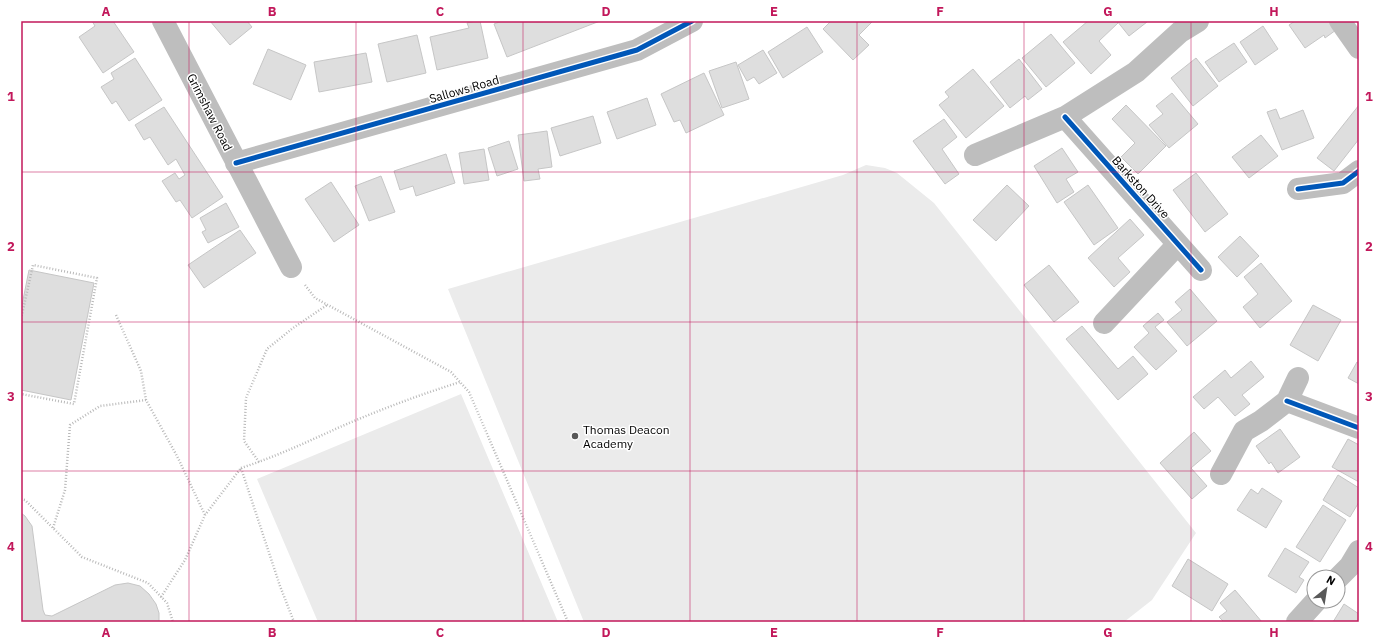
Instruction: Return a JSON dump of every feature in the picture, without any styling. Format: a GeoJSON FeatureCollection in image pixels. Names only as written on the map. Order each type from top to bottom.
{"type":"FeatureCollection","features":[{"type":"Feature","properties":{"kind":"street","name":"Grimshaw Road"},"geometry":{"type":"LineString","coordinates":[[163,21],[291,267]]}},
{"type":"Feature","properties":{"kind":"street","name":"Sallows Road"},"geometry":{"type":"LineString","coordinates":[[236,163],[637,50],[692,21]]}},
{"type":"Feature","properties":{"kind":"street"},"geometry":{"type":"LineString","coordinates":[[975,155],[1065,116],[1136,72],[1180,32],[1198,21]]}},
{"type":"Feature","properties":{"kind":"street"},"geometry":{"type":"LineString","coordinates":[[1340,21],[1359,48]]}},
{"type":"Feature","properties":{"kind":"street","name":"Barkston Drive"},"geometry":{"type":"LineString","coordinates":[[1065,116],[1201,270]]}},
{"type":"Feature","properties":{"kind":"street"},"geometry":{"type":"LineString","coordinates":[[1298,189],[1343,183],[1359,171]]}},
{"type":"Feature","properties":{"kind":"street"},"geometry":{"type":"LineString","coordinates":[[1104,324],[1178,244]]}},
{"type":"Feature","properties":{"kind":"street"},"geometry":{"type":"LineString","coordinates":[[1221,474],[1244,431],[1261,421],[1287,401],[1298,378]]}},
{"type":"Feature","properties":{"kind":"street"},"geometry":{"type":"LineString","coordinates":[[1287,401],[1359,428]]}},
{"type":"Feature","properties":{"kind":"street"},"geometry":{"type":"LineString","coordinates":[[1297,622],[1309,609]]}},
{"type":"Feature","properties":{"kind":"path"},"geometry":{"type":"LineString","coordinates":[[21,319],[33,265],[97,278],[74,404],[21,394]]}},
{"type":"Feature","properties":{"kind":"path"},"geometry":{"type":"LineString","coordinates":[[291,267],[315,298],[450,372],[469,392],[568,622]]}},
{"type":"Feature","properties":{"kind":"path"},"geometry":{"type":"LineString","coordinates":[[259,462],[244,441],[246,398],[268,349],[293,328],[326,304]]}},
{"type":"Feature","properties":{"kind":"path"},"geometry":{"type":"LineString","coordinates":[[116,315],[141,371],[146,400],[177,456],[205,515]]}},
{"type":"Feature","properties":{"kind":"path"},"geometry":{"type":"LineString","coordinates":[[161,597],[185,560],[205,515],[241,468],[259,462],[425,393],[460,382]]}},
{"type":"Feature","properties":{"kind":"path"},"geometry":{"type":"LineString","coordinates":[[53,528],[66,490],[70,424],[100,406],[146,400]]}},
{"type":"Feature","properties":{"kind":"path"},"geometry":{"type":"LineString","coordinates":[[241,468],[280,586],[294,622]]}},
{"type":"Feature","properties":{"kind":"path"},"geometry":{"type":"LineString","coordinates":[[21,499],[25,500],[82,557],[148,583],[167,603],[173,622]]}},
{"type":"Feature","properties":{"kind":"shaded area"},"geometry":{"type":"Polygon","coordinates":[[[866,165],[885,168],[897,173],[934,203],[1196,533],[1152,600],[1124,622],[584,622],[448,289],[843,175],[866,165]]]}},
{"type":"Feature","properties":{"kind":"shaded area"},"geometry":{"type":"Polygon","coordinates":[[[461,394],[558,622],[318,622],[257,479],[461,394]]]}},
{"type":"Feature","properties":{"kind":"building"},"geometry":{"type":"Polygon","coordinates":[[[92,21],[113,21],[134,52],[103,73],[79,37],[95,26],[92,21]]]}},
{"type":"Feature","properties":{"kind":"building"},"geometry":{"type":"Polygon","coordinates":[[[210,21],[247,21],[252,27],[230,45],[210,21]]]}},
{"type":"Feature","properties":{"kind":"building"},"geometry":{"type":"Polygon","coordinates":[[[480,21],[488,58],[437,70],[430,37],[469,28],[467,23],[480,21]]]}},
{"type":"Feature","properties":{"kind":"building"},"geometry":{"type":"Polygon","coordinates":[[[502,21],[600,21],[507,57],[494,24],[502,21]]]}},
{"type":"Feature","properties":{"kind":"building"},"geometry":{"type":"Polygon","coordinates":[[[831,21],[873,21],[859,35],[869,45],[853,60],[823,29],[831,21]]]}},
{"type":"Feature","properties":{"kind":"building"},"geometry":{"type":"Polygon","coordinates":[[[1088,21],[1116,21],[1118,23],[1099,41],[1111,55],[1091,74],[1063,42],[1088,21]]]}},
{"type":"Feature","properties":{"kind":"building"},"geometry":{"type":"Polygon","coordinates":[[[1117,21],[1146,21],[1147,22],[1129,36],[1117,21]]]}},
{"type":"Feature","properties":{"kind":"building"},"geometry":{"type":"Polygon","coordinates":[[[1295,21],[1330,21],[1336,30],[1325,38],[1324,35],[1305,48],[1289,25],[1295,21]]]}},
{"type":"Feature","properties":{"kind":"building"},"geometry":{"type":"Polygon","coordinates":[[[1263,26],[1278,49],[1255,65],[1240,42],[1263,26]]]}},
{"type":"Feature","properties":{"kind":"building"},"geometry":{"type":"Polygon","coordinates":[[[807,27],[823,52],[783,78],[768,52],[807,27]]]}},
{"type":"Feature","properties":{"kind":"building"},"geometry":{"type":"Polygon","coordinates":[[[1051,34],[1075,63],[1046,87],[1022,58],[1051,34]]]}},
{"type":"Feature","properties":{"kind":"building"},"geometry":{"type":"Polygon","coordinates":[[[417,35],[426,73],[387,82],[378,44],[417,35]]]}},
{"type":"Feature","properties":{"kind":"building"},"geometry":{"type":"Polygon","coordinates":[[[1234,43],[1247,62],[1219,82],[1205,62],[1234,43]]]}},
{"type":"Feature","properties":{"kind":"building"},"geometry":{"type":"Polygon","coordinates":[[[268,49],[306,65],[291,100],[253,84],[268,49]]]}},
{"type":"Feature","properties":{"kind":"building"},"geometry":{"type":"Polygon","coordinates":[[[763,50],[777,73],[759,84],[754,77],[747,81],[738,65],[763,50]]]}},
{"type":"Feature","properties":{"kind":"building"},"geometry":{"type":"Polygon","coordinates":[[[366,53],[372,82],[319,92],[314,62],[366,53]]]}},
{"type":"Feature","properties":{"kind":"building"},"geometry":{"type":"Polygon","coordinates":[[[135,58],[162,100],[129,121],[116,101],[112,104],[101,87],[114,79],[111,73],[135,58]]]}},
{"type":"Feature","properties":{"kind":"building"},"geometry":{"type":"Polygon","coordinates":[[[1196,58],[1218,86],[1193,106],[1171,78],[1196,58]]]}},
{"type":"Feature","properties":{"kind":"building"},"geometry":{"type":"Polygon","coordinates":[[[1019,59],[1042,89],[1028,100],[1025,96],[1010,108],[990,82],[1019,59]]]}},
{"type":"Feature","properties":{"kind":"building"},"geometry":{"type":"Polygon","coordinates":[[[736,62],[749,99],[722,108],[709,71],[736,62]]]}},
{"type":"Feature","properties":{"kind":"building"},"geometry":{"type":"Polygon","coordinates":[[[973,69],[1004,106],[966,138],[939,105],[949,97],[945,92],[973,69]]]}},
{"type":"Feature","properties":{"kind":"building"},"geometry":{"type":"Polygon","coordinates":[[[704,73],[724,115],[686,133],[680,120],[674,122],[661,94],[704,73]]]}},
{"type":"Feature","properties":{"kind":"building"},"geometry":{"type":"Polygon","coordinates":[[[1172,93],[1198,124],[1169,148],[1149,125],[1163,114],[1156,106],[1172,93]]]}},
{"type":"Feature","properties":{"kind":"building"},"geometry":{"type":"Polygon","coordinates":[[[647,98],[656,125],[617,139],[607,112],[647,98]]]}},
{"type":"Feature","properties":{"kind":"building"},"geometry":{"type":"Polygon","coordinates":[[[1126,105],[1166,146],[1138,174],[1121,157],[1135,143],[1112,119],[1126,105]]]}},
{"type":"Feature","properties":{"kind":"building"},"geometry":{"type":"Polygon","coordinates":[[[1359,105],[1359,139],[1334,171],[1317,158],[1359,105]]]}},
{"type":"Feature","properties":{"kind":"building"},"geometry":{"type":"Polygon","coordinates":[[[164,107],[223,197],[192,218],[180,200],[176,202],[162,181],[175,173],[179,179],[185,175],[176,159],[168,165],[150,137],[144,140],[135,125],[164,107]]]}},
{"type":"Feature","properties":{"kind":"building"},"geometry":{"type":"Polygon","coordinates":[[[1276,109],[1280,119],[1303,110],[1314,138],[1282,150],[1267,112],[1276,109]]]}},
{"type":"Feature","properties":{"kind":"building"},"geometry":{"type":"Polygon","coordinates":[[[593,116],[601,143],[560,156],[551,128],[593,116]]]}},
{"type":"Feature","properties":{"kind":"building"},"geometry":{"type":"Polygon","coordinates":[[[944,119],[957,137],[942,149],[959,174],[945,184],[913,141],[944,119]]]}},
{"type":"Feature","properties":{"kind":"building"},"geometry":{"type":"Polygon","coordinates":[[[547,131],[552,167],[538,169],[540,179],[524,181],[518,135],[547,131]]]}},
{"type":"Feature","properties":{"kind":"building"},"geometry":{"type":"Polygon","coordinates":[[[1261,135],[1278,156],[1249,178],[1232,157],[1261,135]]]}},
{"type":"Feature","properties":{"kind":"building"},"geometry":{"type":"Polygon","coordinates":[[[509,141],[518,169],[497,176],[488,148],[509,141]]]}},
{"type":"Feature","properties":{"kind":"building"},"geometry":{"type":"Polygon","coordinates":[[[1062,148],[1078,172],[1066,179],[1074,192],[1057,203],[1034,166],[1062,148]]]}},
{"type":"Feature","properties":{"kind":"building"},"geometry":{"type":"Polygon","coordinates":[[[484,149],[489,180],[464,184],[459,153],[484,149]]]}},
{"type":"Feature","properties":{"kind":"building"},"geometry":{"type":"Polygon","coordinates":[[[446,154],[455,183],[416,196],[413,186],[400,190],[394,171],[446,154]]]}},
{"type":"Feature","properties":{"kind":"building"},"geometry":{"type":"Polygon","coordinates":[[[1196,173],[1228,214],[1205,232],[1173,190],[1196,173]]]}},
{"type":"Feature","properties":{"kind":"building"},"geometry":{"type":"Polygon","coordinates":[[[381,176],[395,212],[369,221],[355,186],[381,176]]]}},
{"type":"Feature","properties":{"kind":"building"},"geometry":{"type":"Polygon","coordinates":[[[331,182],[359,225],[334,242],[305,199],[331,182]]]}},
{"type":"Feature","properties":{"kind":"building"},"geometry":{"type":"Polygon","coordinates":[[[1007,185],[1029,206],[996,241],[973,220],[1007,185]]]}},
{"type":"Feature","properties":{"kind":"building"},"geometry":{"type":"Polygon","coordinates":[[[1088,185],[1118,228],[1094,245],[1064,202],[1088,185]]]}},
{"type":"Feature","properties":{"kind":"building"},"geometry":{"type":"Polygon","coordinates":[[[226,203],[239,227],[208,243],[202,232],[206,230],[200,218],[226,203]]]}},
{"type":"Feature","properties":{"kind":"building"},"geometry":{"type":"Polygon","coordinates":[[[1130,219],[1144,235],[1118,258],[1130,272],[1114,287],[1088,258],[1130,219]]]}},
{"type":"Feature","properties":{"kind":"building"},"geometry":{"type":"Polygon","coordinates":[[[240,230],[256,253],[204,288],[188,265],[240,230]]]}},
{"type":"Feature","properties":{"kind":"building"},"geometry":{"type":"Polygon","coordinates":[[[1240,236],[1259,256],[1237,277],[1218,257],[1240,236]]]}},
{"type":"Feature","properties":{"kind":"building"},"geometry":{"type":"Polygon","coordinates":[[[1261,263],[1292,301],[1260,328],[1243,307],[1258,294],[1244,277],[1261,263]]]}},
{"type":"Feature","properties":{"kind":"building"},"geometry":{"type":"Polygon","coordinates":[[[1049,265],[1079,302],[1054,322],[1024,285],[1049,265]]]}},
{"type":"Feature","properties":{"kind":"building"},"geometry":{"type":"Polygon","coordinates":[[[29,270],[94,283],[71,400],[21,390],[21,310],[29,270]]]}},
{"type":"Feature","properties":{"kind":"building"},"geometry":{"type":"Polygon","coordinates":[[[1190,289],[1217,321],[1187,346],[1167,322],[1182,310],[1175,302],[1190,289]]]}},
{"type":"Feature","properties":{"kind":"building"},"geometry":{"type":"Polygon","coordinates":[[[1313,305],[1341,320],[1318,361],[1290,345],[1313,305]]]}},
{"type":"Feature","properties":{"kind":"building"},"geometry":{"type":"Polygon","coordinates":[[[1158,313],[1164,320],[1155,327],[1177,351],[1156,370],[1134,347],[1149,333],[1143,326],[1158,313]]]}},
{"type":"Feature","properties":{"kind":"building"},"geometry":{"type":"Polygon","coordinates":[[[1082,326],[1118,369],[1133,356],[1148,374],[1118,400],[1066,339],[1082,326]]]}},
{"type":"Feature","properties":{"kind":"building"},"geometry":{"type":"Polygon","coordinates":[[[1251,361],[1264,377],[1242,395],[1250,404],[1235,416],[1218,397],[1204,409],[1193,397],[1225,370],[1231,378],[1251,361]]]}},
{"type":"Feature","properties":{"kind":"building"},"geometry":{"type":"Polygon","coordinates":[[[1357,362],[1359,363],[1359,384],[1348,378],[1357,362]]]}},
{"type":"Feature","properties":{"kind":"building"},"geometry":{"type":"Polygon","coordinates":[[[1280,429],[1300,457],[1278,473],[1271,462],[1269,464],[1256,446],[1280,429]]]}},
{"type":"Feature","properties":{"kind":"building"},"geometry":{"type":"Polygon","coordinates":[[[1194,432],[1211,451],[1191,468],[1207,486],[1192,499],[1160,463],[1194,432]]]}},
{"type":"Feature","properties":{"kind":"building"},"geometry":{"type":"Polygon","coordinates":[[[1348,439],[1359,445],[1359,482],[1332,467],[1348,439]]]}},
{"type":"Feature","properties":{"kind":"building"},"geometry":{"type":"Polygon","coordinates":[[[1338,475],[1359,488],[1359,502],[1350,517],[1323,500],[1338,475]]]}},
{"type":"Feature","properties":{"kind":"building"},"geometry":{"type":"Polygon","coordinates":[[[1262,488],[1282,501],[1266,528],[1237,510],[1251,489],[1258,494],[1262,488]]]}},
{"type":"Feature","properties":{"kind":"building"},"geometry":{"type":"Polygon","coordinates":[[[1323,505],[1346,520],[1320,562],[1296,547],[1323,505]]]}},
{"type":"Feature","properties":{"kind":"building"},"geometry":{"type":"Polygon","coordinates":[[[21,513],[32,526],[43,610],[45,615],[52,616],[115,585],[128,583],[140,586],[149,594],[156,604],[159,613],[159,622],[21,622],[21,513]]]}},
{"type":"Feature","properties":{"kind":"building"},"geometry":{"type":"Polygon","coordinates":[[[1285,548],[1309,562],[1299,577],[1304,580],[1296,593],[1268,576],[1285,548]]]}},
{"type":"Feature","properties":{"kind":"building"},"geometry":{"type":"Polygon","coordinates":[[[1188,559],[1228,584],[1212,611],[1172,586],[1188,559]]]}},
{"type":"Feature","properties":{"kind":"building"},"geometry":{"type":"Polygon","coordinates":[[[1235,590],[1262,622],[1224,622],[1219,617],[1227,611],[1220,603],[1235,590]]]}},
{"type":"Feature","properties":{"kind":"building"},"geometry":{"type":"Polygon","coordinates":[[[1346,605],[1359,614],[1359,622],[1333,622],[1341,609],[1346,609],[1346,605]]]}},
{"type":"Feature","properties":{"kind":"cycle path"},"geometry":{"type":"LineString","coordinates":[[236,163],[637,50],[692,21]]}},
{"type":"Feature","properties":{"kind":"cycle path"},"geometry":{"type":"LineString","coordinates":[[1065,117],[1201,270]]}},
{"type":"Feature","properties":{"kind":"cycle path"},"geometry":{"type":"LineString","coordinates":[[1298,189],[1343,183],[1359,171]]}},
{"type":"Feature","properties":{"kind":"cycle path"},"geometry":{"type":"LineString","coordinates":[[1287,401],[1359,428]]}},
{"type":"Feature","properties":{"kind":"place","name":"Thomas Deacon Academy"},"geometry":{"type":"Point","coordinates":[575,436]}}]}
